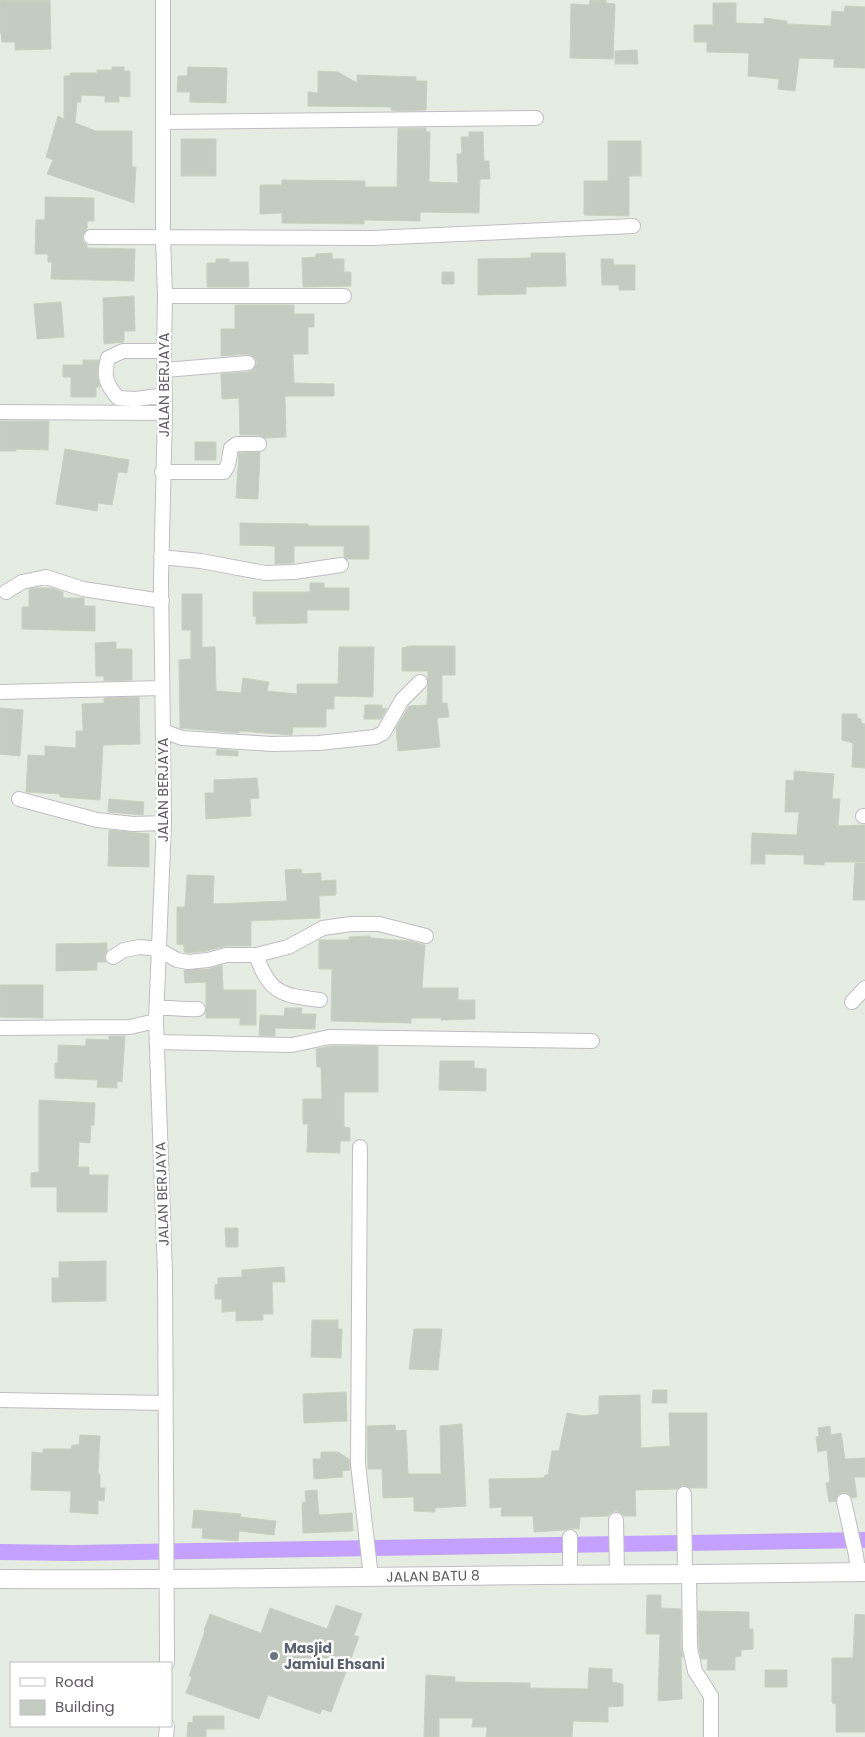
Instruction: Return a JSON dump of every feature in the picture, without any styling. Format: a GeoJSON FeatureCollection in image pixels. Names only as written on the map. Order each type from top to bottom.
{"type":"FeatureCollection","features":[{"type":"Feature","properties":{"kind":"street","name":"JALAN BERJAYA"},"geometry":{"type":"LineString","coordinates":[[163,0],[165,413],[162,472],[161,688],[164,823],[157,1015],[164,1273],[167,1662]]}},
{"type":"Feature","properties":{"kind":"street"},"geometry":{"type":"LineString","coordinates":[[163,122],[536,118]]}},
{"type":"Feature","properties":{"kind":"street"},"geometry":{"type":"LineString","coordinates":[[91,237],[372,238],[633,226]]}},
{"type":"Feature","properties":{"kind":"street"},"geometry":{"type":"LineString","coordinates":[[165,296],[344,296]]}},
{"type":"Feature","properties":{"kind":"street"},"geometry":{"type":"LineString","coordinates":[[164,351],[123,351],[108,358],[106,380],[109,388],[118,398],[136,399],[165,395]]}},
{"type":"Feature","properties":{"kind":"street"},"geometry":{"type":"LineString","coordinates":[[164,370],[248,363]]}},
{"type":"Feature","properties":{"kind":"street"},"geometry":{"type":"LineString","coordinates":[[0,412],[165,413]]}},
{"type":"Feature","properties":{"kind":"street"},"geometry":{"type":"LineString","coordinates":[[162,472],[224,472],[228,465],[231,448],[237,444],[259,444]]}},
{"type":"Feature","properties":{"kind":"street"},"geometry":{"type":"LineString","coordinates":[[161,556],[201,561],[265,573],[294,572],[341,565]]}},
{"type":"Feature","properties":{"kind":"street"},"geometry":{"type":"LineString","coordinates":[[6,592],[22,582],[46,577],[83,589],[162,601]]}},
{"type":"Feature","properties":{"kind":"street"},"geometry":{"type":"LineString","coordinates":[[163,730],[182,738],[272,744],[319,743],[375,737],[384,732],[402,700],[420,682]]}},
{"type":"Feature","properties":{"kind":"street"},"geometry":{"type":"LineString","coordinates":[[0,692],[161,688]]}},
{"type":"Feature","properties":{"kind":"street"},"geometry":{"type":"LineString","coordinates":[[19,799],[97,820],[133,824],[164,823]]}},
{"type":"Feature","properties":{"kind":"street"},"geometry":{"type":"LineString","coordinates":[[113,957],[124,950],[140,948],[158,949],[177,960],[188,962],[208,960],[226,955],[256,954],[288,947],[322,928],[351,924],[379,924],[426,936]]}},
{"type":"Feature","properties":{"kind":"street"},"geometry":{"type":"LineString","coordinates":[[256,954],[262,973],[283,994],[320,1000]]}},
{"type":"Feature","properties":{"kind":"street"},"geometry":{"type":"LineString","coordinates":[[852,1002],[865,988]]}},
{"type":"Feature","properties":{"kind":"street"},"geometry":{"type":"LineString","coordinates":[[0,1028],[130,1027],[157,1015],[169,1007],[198,1009]]}},
{"type":"Feature","properties":{"kind":"street"},"geometry":{"type":"LineString","coordinates":[[158,1042],[292,1044],[329,1037],[592,1041]]}},
{"type":"Feature","properties":{"kind":"street"},"geometry":{"type":"LineString","coordinates":[[360,1147],[358,1464],[370,1577]]}},
{"type":"Feature","properties":{"kind":"street"},"geometry":{"type":"LineString","coordinates":[[0,1400],[165,1402]]}},
{"type":"Feature","properties":{"kind":"street"},"geometry":{"type":"LineString","coordinates":[[684,1494],[690,1648],[695,1671],[711,1696],[711,1737]]}},
{"type":"Feature","properties":{"kind":"street"},"geometry":{"type":"LineString","coordinates":[[844,1501],[860,1567]]}},
{"type":"Feature","properties":{"kind":"street"},"geometry":{"type":"LineString","coordinates":[[616,1520],[617,1566]]}},
{"type":"Feature","properties":{"kind":"street"},"geometry":{"type":"LineString","coordinates":[[570,1536],[570,1575]]}},
{"type":"Feature","properties":{"kind":"street","name":"JALAN BATU 8"},"geometry":{"type":"LineString","coordinates":[[0,1579],[570,1575],[617,1566],[687,1574],[830,1574],[860,1567]]}},
{"type":"Feature","properties":{"kind":"building"},"geometry":{"type":"Polygon","coordinates":[[[0,0],[50,0],[51,49],[15,50],[15,42],[2,42],[0,33],[0,0]]]}},
{"type":"Feature","properties":{"kind":"building"},"geometry":{"type":"Polygon","coordinates":[[[590,0],[606,0],[606,3],[615,4],[613,59],[570,58],[571,4],[589,5],[590,0]]]}},
{"type":"Feature","properties":{"kind":"building"},"geometry":{"type":"Polygon","coordinates":[[[713,3],[736,3],[736,23],[764,24],[764,18],[787,21],[787,24],[831,26],[832,11],[844,12],[845,6],[865,7],[865,68],[834,67],[834,59],[799,58],[795,91],[778,89],[779,79],[748,76],[749,53],[707,52],[707,42],[694,42],[694,25],[713,25],[713,3]]]}},
{"type":"Feature","properties":{"kind":"building"},"geometry":{"type":"Polygon","coordinates":[[[637,50],[638,64],[615,64],[615,51],[637,50]]]}},
{"type":"Feature","properties":{"kind":"building"},"geometry":{"type":"Polygon","coordinates":[[[112,67],[124,67],[124,71],[130,71],[130,97],[119,96],[119,102],[105,102],[105,96],[81,95],[81,102],[77,102],[75,123],[96,131],[132,131],[132,167],[136,167],[134,203],[47,174],[53,160],[46,157],[58,116],[64,119],[64,76],[70,76],[70,73],[97,73],[97,70],[112,70],[112,67]]]}},
{"type":"Feature","properties":{"kind":"building"},"geometry":{"type":"Polygon","coordinates":[[[188,67],[227,68],[226,103],[190,102],[190,92],[177,92],[178,76],[187,76],[188,67]]]}},
{"type":"Feature","properties":{"kind":"building"},"geometry":{"type":"Polygon","coordinates":[[[318,71],[338,72],[357,83],[357,75],[416,77],[416,81],[427,81],[426,110],[398,111],[391,110],[391,107],[308,106],[308,92],[318,93],[318,71]]]}},
{"type":"Feature","properties":{"kind":"building"},"geometry":{"type":"Polygon","coordinates":[[[398,128],[426,128],[426,132],[430,132],[429,182],[458,183],[457,154],[462,154],[461,137],[469,137],[469,132],[483,132],[484,161],[489,161],[490,179],[480,179],[479,213],[420,212],[420,221],[364,220],[364,224],[282,223],[282,213],[260,214],[260,185],[282,185],[282,180],[365,181],[365,187],[397,187],[398,128]]]}},
{"type":"Feature","properties":{"kind":"building"},"geometry":{"type":"Polygon","coordinates":[[[181,139],[216,139],[216,176],[181,176],[181,139]]]}},
{"type":"Feature","properties":{"kind":"building"},"geometry":{"type":"Polygon","coordinates":[[[608,141],[641,141],[641,176],[629,176],[629,216],[584,215],[584,181],[608,181],[608,141]]]}},
{"type":"Feature","properties":{"kind":"building"},"geometry":{"type":"Polygon","coordinates":[[[45,197],[94,198],[94,221],[87,221],[87,229],[82,236],[83,241],[87,248],[135,249],[134,281],[51,279],[52,262],[48,262],[48,254],[35,254],[36,220],[45,220],[45,197]]]}},
{"type":"Feature","properties":{"kind":"building"},"geometry":{"type":"Polygon","coordinates":[[[332,253],[332,259],[344,259],[344,272],[351,272],[351,286],[303,287],[302,258],[316,257],[316,254],[332,253]]]}},
{"type":"Feature","properties":{"kind":"building"},"geometry":{"type":"Polygon","coordinates":[[[531,253],[565,253],[566,286],[526,287],[526,294],[478,295],[478,259],[531,258],[531,253]]]}},
{"type":"Feature","properties":{"kind":"building"},"geometry":{"type":"Polygon","coordinates":[[[216,259],[229,259],[229,262],[248,262],[249,287],[207,287],[207,263],[216,263],[216,259]]]}},
{"type":"Feature","properties":{"kind":"building"},"geometry":{"type":"Polygon","coordinates":[[[601,259],[613,259],[614,265],[635,265],[635,290],[619,290],[619,285],[602,285],[601,259]]]}},
{"type":"Feature","properties":{"kind":"building"},"geometry":{"type":"Polygon","coordinates":[[[442,272],[454,272],[454,284],[442,284],[442,272]]]}},
{"type":"Feature","properties":{"kind":"building"},"geometry":{"type":"Polygon","coordinates":[[[134,296],[135,331],[124,331],[124,342],[104,344],[103,298],[134,296]]]}},
{"type":"Feature","properties":{"kind":"building"},"geometry":{"type":"Polygon","coordinates":[[[61,302],[64,337],[37,339],[34,304],[61,302]]]}},
{"type":"Feature","properties":{"kind":"building"},"geometry":{"type":"Polygon","coordinates":[[[235,305],[294,305],[294,314],[314,314],[314,327],[308,327],[308,354],[293,354],[294,383],[334,384],[334,396],[285,396],[286,437],[265,438],[259,435],[240,435],[239,398],[222,399],[221,374],[249,372],[253,370],[257,363],[255,358],[248,354],[221,356],[221,329],[235,329],[235,305]]]}},
{"type":"Feature","properties":{"kind":"building"},"geometry":{"type":"Polygon","coordinates":[[[83,360],[99,360],[97,375],[100,387],[96,387],[96,397],[71,397],[71,377],[63,377],[63,365],[83,365],[83,360]]]}},
{"type":"Feature","properties":{"kind":"building"},"geometry":{"type":"Polygon","coordinates":[[[0,421],[49,421],[48,450],[16,449],[16,451],[0,451],[0,421]]]}},
{"type":"Feature","properties":{"kind":"building"},"geometry":{"type":"Polygon","coordinates":[[[195,442],[216,442],[216,460],[195,460],[195,442]]]}},
{"type":"Feature","properties":{"kind":"building"},"geometry":{"type":"Polygon","coordinates":[[[65,449],[129,460],[127,473],[118,472],[112,505],[98,503],[97,511],[56,504],[65,449]]]}},
{"type":"Feature","properties":{"kind":"building"},"geometry":{"type":"Polygon","coordinates":[[[260,452],[258,499],[236,498],[239,453],[260,452]]]}},
{"type":"Feature","properties":{"kind":"building"},"geometry":{"type":"Polygon","coordinates":[[[240,523],[369,526],[369,559],[347,559],[344,557],[344,546],[294,546],[294,563],[275,564],[275,546],[240,545],[240,523]]]}},
{"type":"Feature","properties":{"kind":"building"},"geometry":{"type":"Polygon","coordinates":[[[310,583],[324,583],[324,588],[349,588],[349,610],[307,610],[307,623],[256,624],[256,616],[253,616],[253,592],[310,592],[310,583]]]}},
{"type":"Feature","properties":{"kind":"building"},"geometry":{"type":"Polygon","coordinates":[[[52,588],[63,592],[63,598],[84,598],[84,606],[95,606],[95,631],[22,629],[22,607],[29,607],[29,589],[52,588]]]}},
{"type":"Feature","properties":{"kind":"building"},"geometry":{"type":"Polygon","coordinates":[[[182,594],[202,594],[202,647],[215,647],[216,691],[241,693],[243,678],[269,682],[267,691],[297,694],[297,684],[338,684],[339,647],[374,647],[373,697],[334,696],[334,709],[326,709],[326,727],[293,727],[292,735],[180,728],[179,660],[191,659],[191,630],[182,630],[182,594]]]}},
{"type":"Feature","properties":{"kind":"building"},"geometry":{"type":"Polygon","coordinates":[[[116,642],[116,649],[132,649],[132,680],[104,681],[104,676],[96,676],[95,643],[116,642]]]}},
{"type":"Feature","properties":{"kind":"building"},"geometry":{"type":"Polygon","coordinates":[[[410,646],[455,646],[455,675],[442,675],[442,703],[447,703],[449,717],[437,718],[440,747],[398,751],[396,728],[409,706],[427,705],[428,671],[402,671],[402,648],[410,646]]]}},
{"type":"Feature","properties":{"kind":"building"},"geometry":{"type":"Polygon","coordinates":[[[139,697],[140,744],[103,745],[100,800],[60,797],[60,794],[26,792],[28,755],[45,756],[45,746],[76,748],[76,731],[83,731],[82,704],[104,703],[104,698],[139,697]]]}},
{"type":"Feature","properties":{"kind":"building"},"geometry":{"type":"Polygon","coordinates":[[[365,705],[382,705],[382,709],[387,708],[381,719],[364,719],[365,705]]]}},
{"type":"Feature","properties":{"kind":"building"},"geometry":{"type":"Polygon","coordinates":[[[0,708],[23,710],[20,756],[0,754],[0,708]]]}},
{"type":"Feature","properties":{"kind":"building"},"geometry":{"type":"Polygon","coordinates":[[[842,714],[857,714],[857,718],[861,719],[861,723],[865,724],[865,768],[852,767],[853,743],[842,740],[842,714]]]}},
{"type":"Feature","properties":{"kind":"building"},"geometry":{"type":"Polygon","coordinates":[[[217,749],[238,751],[238,756],[216,755],[217,749]]]}},
{"type":"Feature","properties":{"kind":"building"},"geometry":{"type":"Polygon","coordinates":[[[794,771],[834,774],[832,799],[840,799],[838,826],[865,825],[865,862],[824,862],[824,865],[804,864],[804,855],[765,854],[765,864],[751,864],[752,833],[797,835],[799,812],[785,812],[786,780],[794,781],[794,771]]]}},
{"type":"Feature","properties":{"kind":"building"},"geometry":{"type":"Polygon","coordinates":[[[257,778],[259,798],[250,799],[251,816],[206,819],[205,793],[214,793],[214,780],[257,778]]]}},
{"type":"Feature","properties":{"kind":"building"},"geometry":{"type":"Polygon","coordinates":[[[109,799],[144,802],[143,815],[108,812],[109,799]]]}},
{"type":"Feature","properties":{"kind":"building"},"geometry":{"type":"Polygon","coordinates":[[[109,830],[149,834],[149,867],[108,866],[109,830]]]}},
{"type":"Feature","properties":{"kind":"building"},"geometry":{"type":"Polygon","coordinates":[[[855,863],[865,863],[865,900],[853,900],[855,863]]]}},
{"type":"Feature","properties":{"kind":"building"},"geometry":{"type":"Polygon","coordinates":[[[301,869],[302,874],[321,873],[321,881],[336,880],[336,895],[319,896],[320,918],[251,921],[251,946],[226,946],[188,953],[184,952],[184,945],[177,944],[177,907],[185,907],[187,875],[214,876],[213,904],[287,901],[285,870],[301,869]]]}},
{"type":"Feature","properties":{"kind":"building"},"geometry":{"type":"Polygon","coordinates":[[[370,936],[370,938],[410,941],[425,945],[422,988],[458,988],[458,1000],[475,1000],[475,1019],[441,1020],[441,1018],[411,1018],[411,1023],[331,1021],[332,969],[319,969],[319,940],[349,940],[349,937],[370,936]]]}},
{"type":"Feature","properties":{"kind":"building"},"geometry":{"type":"Polygon","coordinates":[[[107,943],[107,951],[104,957],[106,962],[97,962],[97,970],[56,971],[56,944],[107,943]]]}},
{"type":"Feature","properties":{"kind":"building"},"geometry":{"type":"Polygon","coordinates":[[[222,965],[223,990],[256,990],[256,1025],[240,1025],[240,1018],[206,1018],[206,982],[185,983],[184,970],[209,969],[222,965]]]}},
{"type":"Feature","properties":{"kind":"building"},"geometry":{"type":"Polygon","coordinates":[[[0,985],[43,985],[43,1018],[0,1017],[0,985]]]}},
{"type":"Feature","properties":{"kind":"building"},"geometry":{"type":"Polygon","coordinates":[[[285,1008],[302,1008],[301,1014],[316,1014],[315,1029],[275,1028],[275,1036],[259,1036],[260,1015],[284,1016],[285,1008]]]}},
{"type":"Feature","properties":{"kind":"building"},"geometry":{"type":"Polygon","coordinates":[[[109,1036],[125,1036],[122,1082],[117,1081],[117,1088],[97,1087],[98,1080],[55,1078],[55,1063],[58,1063],[58,1045],[86,1046],[86,1039],[109,1040],[109,1036]]]}},
{"type":"Feature","properties":{"kind":"building"},"geometry":{"type":"Polygon","coordinates":[[[330,1046],[378,1046],[378,1092],[344,1092],[344,1127],[350,1128],[350,1141],[340,1141],[340,1153],[307,1152],[308,1124],[303,1124],[303,1099],[322,1099],[321,1067],[317,1067],[316,1049],[330,1046]]]}},
{"type":"Feature","properties":{"kind":"building"},"geometry":{"type":"Polygon","coordinates":[[[440,1061],[474,1061],[474,1068],[486,1069],[486,1091],[439,1090],[440,1061]]]}},
{"type":"Feature","properties":{"kind":"building"},"geometry":{"type":"Polygon","coordinates":[[[39,1100],[95,1103],[94,1125],[91,1125],[90,1143],[79,1142],[78,1167],[89,1167],[89,1175],[108,1175],[107,1212],[57,1212],[57,1187],[31,1187],[31,1173],[39,1172],[39,1100]]]}},
{"type":"Feature","properties":{"kind":"building"},"geometry":{"type":"Polygon","coordinates":[[[225,1228],[238,1228],[238,1247],[226,1247],[225,1228]]]}},
{"type":"Feature","properties":{"kind":"building"},"geometry":{"type":"Polygon","coordinates":[[[106,1261],[106,1301],[52,1302],[52,1278],[59,1278],[59,1262],[106,1261]]]}},
{"type":"Feature","properties":{"kind":"building"},"geometry":{"type":"Polygon","coordinates":[[[284,1267],[285,1282],[272,1282],[273,1314],[263,1314],[263,1320],[236,1321],[236,1311],[222,1312],[222,1299],[215,1299],[215,1285],[218,1284],[218,1278],[242,1277],[242,1270],[284,1267]]]}},
{"type":"Feature","properties":{"kind":"building"},"geometry":{"type":"Polygon","coordinates":[[[312,1320],[338,1320],[338,1329],[342,1329],[341,1358],[311,1357],[312,1320]]]}},
{"type":"Feature","properties":{"kind":"building"},"geometry":{"type":"Polygon","coordinates":[[[414,1329],[442,1329],[438,1370],[409,1369],[414,1329]]]}},
{"type":"Feature","properties":{"kind":"building"},"geometry":{"type":"Polygon","coordinates":[[[653,1390],[667,1390],[667,1403],[652,1403],[653,1390]]]}},
{"type":"Feature","properties":{"kind":"building"},"geometry":{"type":"Polygon","coordinates":[[[346,1392],[347,1421],[304,1423],[303,1394],[346,1392]]]}},
{"type":"Feature","properties":{"kind":"building"},"geometry":{"type":"Polygon","coordinates":[[[640,1395],[641,1448],[670,1446],[669,1413],[707,1413],[707,1488],[690,1488],[683,1485],[677,1489],[635,1490],[636,1516],[624,1516],[616,1511],[608,1516],[580,1517],[579,1529],[570,1528],[534,1532],[533,1516],[501,1516],[502,1507],[490,1508],[489,1479],[544,1478],[545,1475],[548,1475],[552,1451],[559,1451],[567,1413],[584,1416],[599,1414],[599,1396],[640,1395]]]}},
{"type":"Feature","properties":{"kind":"building"},"geometry":{"type":"Polygon","coordinates":[[[462,1424],[466,1506],[435,1508],[435,1512],[414,1511],[414,1497],[383,1498],[382,1469],[368,1469],[367,1426],[395,1425],[396,1431],[406,1430],[408,1474],[441,1474],[440,1426],[462,1424]]]}},
{"type":"Feature","properties":{"kind":"building"},"geometry":{"type":"Polygon","coordinates":[[[830,1426],[831,1435],[841,1433],[845,1459],[865,1458],[865,1477],[854,1477],[857,1497],[852,1498],[843,1492],[838,1495],[836,1501],[829,1502],[826,1483],[830,1482],[827,1450],[818,1452],[816,1437],[819,1436],[818,1428],[830,1426]]]}},
{"type":"Feature","properties":{"kind":"building"},"geometry":{"type":"Polygon","coordinates":[[[80,1435],[100,1436],[98,1474],[100,1474],[100,1488],[105,1488],[104,1501],[98,1500],[98,1514],[70,1512],[71,1491],[31,1490],[32,1452],[43,1453],[43,1449],[71,1449],[72,1445],[79,1445],[80,1435]]]}},
{"type":"Feature","properties":{"kind":"building"},"geometry":{"type":"Polygon","coordinates":[[[321,1452],[338,1452],[349,1459],[350,1470],[342,1471],[343,1477],[314,1479],[313,1459],[321,1459],[321,1452]]]}},
{"type":"Feature","properties":{"kind":"building"},"geometry":{"type":"Polygon","coordinates":[[[317,1490],[319,1515],[352,1513],[353,1531],[303,1533],[302,1506],[303,1502],[306,1502],[305,1491],[317,1490]]]}},
{"type":"Feature","properties":{"kind":"building"},"geometry":{"type":"Polygon","coordinates":[[[194,1510],[241,1514],[240,1517],[276,1521],[274,1535],[239,1531],[238,1541],[202,1538],[203,1528],[192,1528],[194,1510]]]}},
{"type":"Feature","properties":{"kind":"building"},"geometry":{"type":"Polygon","coordinates":[[[647,1595],[661,1595],[661,1608],[681,1609],[682,1699],[658,1701],[660,1634],[646,1634],[647,1595]]]}},
{"type":"Feature","properties":{"kind":"building","name":"Masjid Jamiul Ehsani"},"geometry":{"type":"Polygon","coordinates":[[[336,1605],[362,1614],[354,1635],[359,1637],[331,1712],[322,1709],[320,1714],[268,1695],[259,1719],[186,1693],[192,1677],[189,1676],[210,1614],[261,1633],[270,1608],[327,1629],[336,1605]]]}},
{"type":"Feature","properties":{"kind":"building"},"geometry":{"type":"Polygon","coordinates":[[[698,1611],[749,1612],[749,1629],[753,1629],[753,1649],[741,1650],[741,1656],[735,1657],[735,1670],[707,1670],[708,1659],[701,1659],[699,1647],[698,1611]]]}},
{"type":"Feature","properties":{"kind":"building"},"geometry":{"type":"Polygon","coordinates":[[[855,1614],[865,1615],[865,1732],[836,1732],[836,1704],[832,1703],[832,1658],[853,1658],[855,1614]]]}},
{"type":"Feature","properties":{"kind":"building"},"geometry":{"type":"Polygon","coordinates":[[[589,1668],[612,1669],[612,1682],[623,1684],[623,1706],[608,1707],[608,1722],[573,1721],[572,1737],[486,1737],[487,1727],[472,1727],[473,1718],[439,1718],[439,1737],[424,1737],[426,1675],[455,1677],[455,1682],[530,1683],[530,1688],[588,1689],[589,1668]]]}},
{"type":"Feature","properties":{"kind":"building"},"geometry":{"type":"Polygon","coordinates":[[[765,1670],[787,1670],[787,1687],[765,1687],[765,1670]]]}},
{"type":"Feature","properties":{"kind":"building"},"geometry":{"type":"Polygon","coordinates":[[[193,1716],[224,1716],[224,1729],[206,1729],[206,1737],[187,1737],[188,1722],[193,1723],[193,1716]]]}},
{"type":"Feature","properties":{"kind":"waterway"},"geometry":{"type":"LineString","coordinates":[[0,1552],[74,1553],[865,1540]]}},
{"type":"Feature","properties":{"kind":"place","name":"Masjid Jamiul Ehsani"},"geometry":{"type":"Point","coordinates":[274,1656]}}]}
